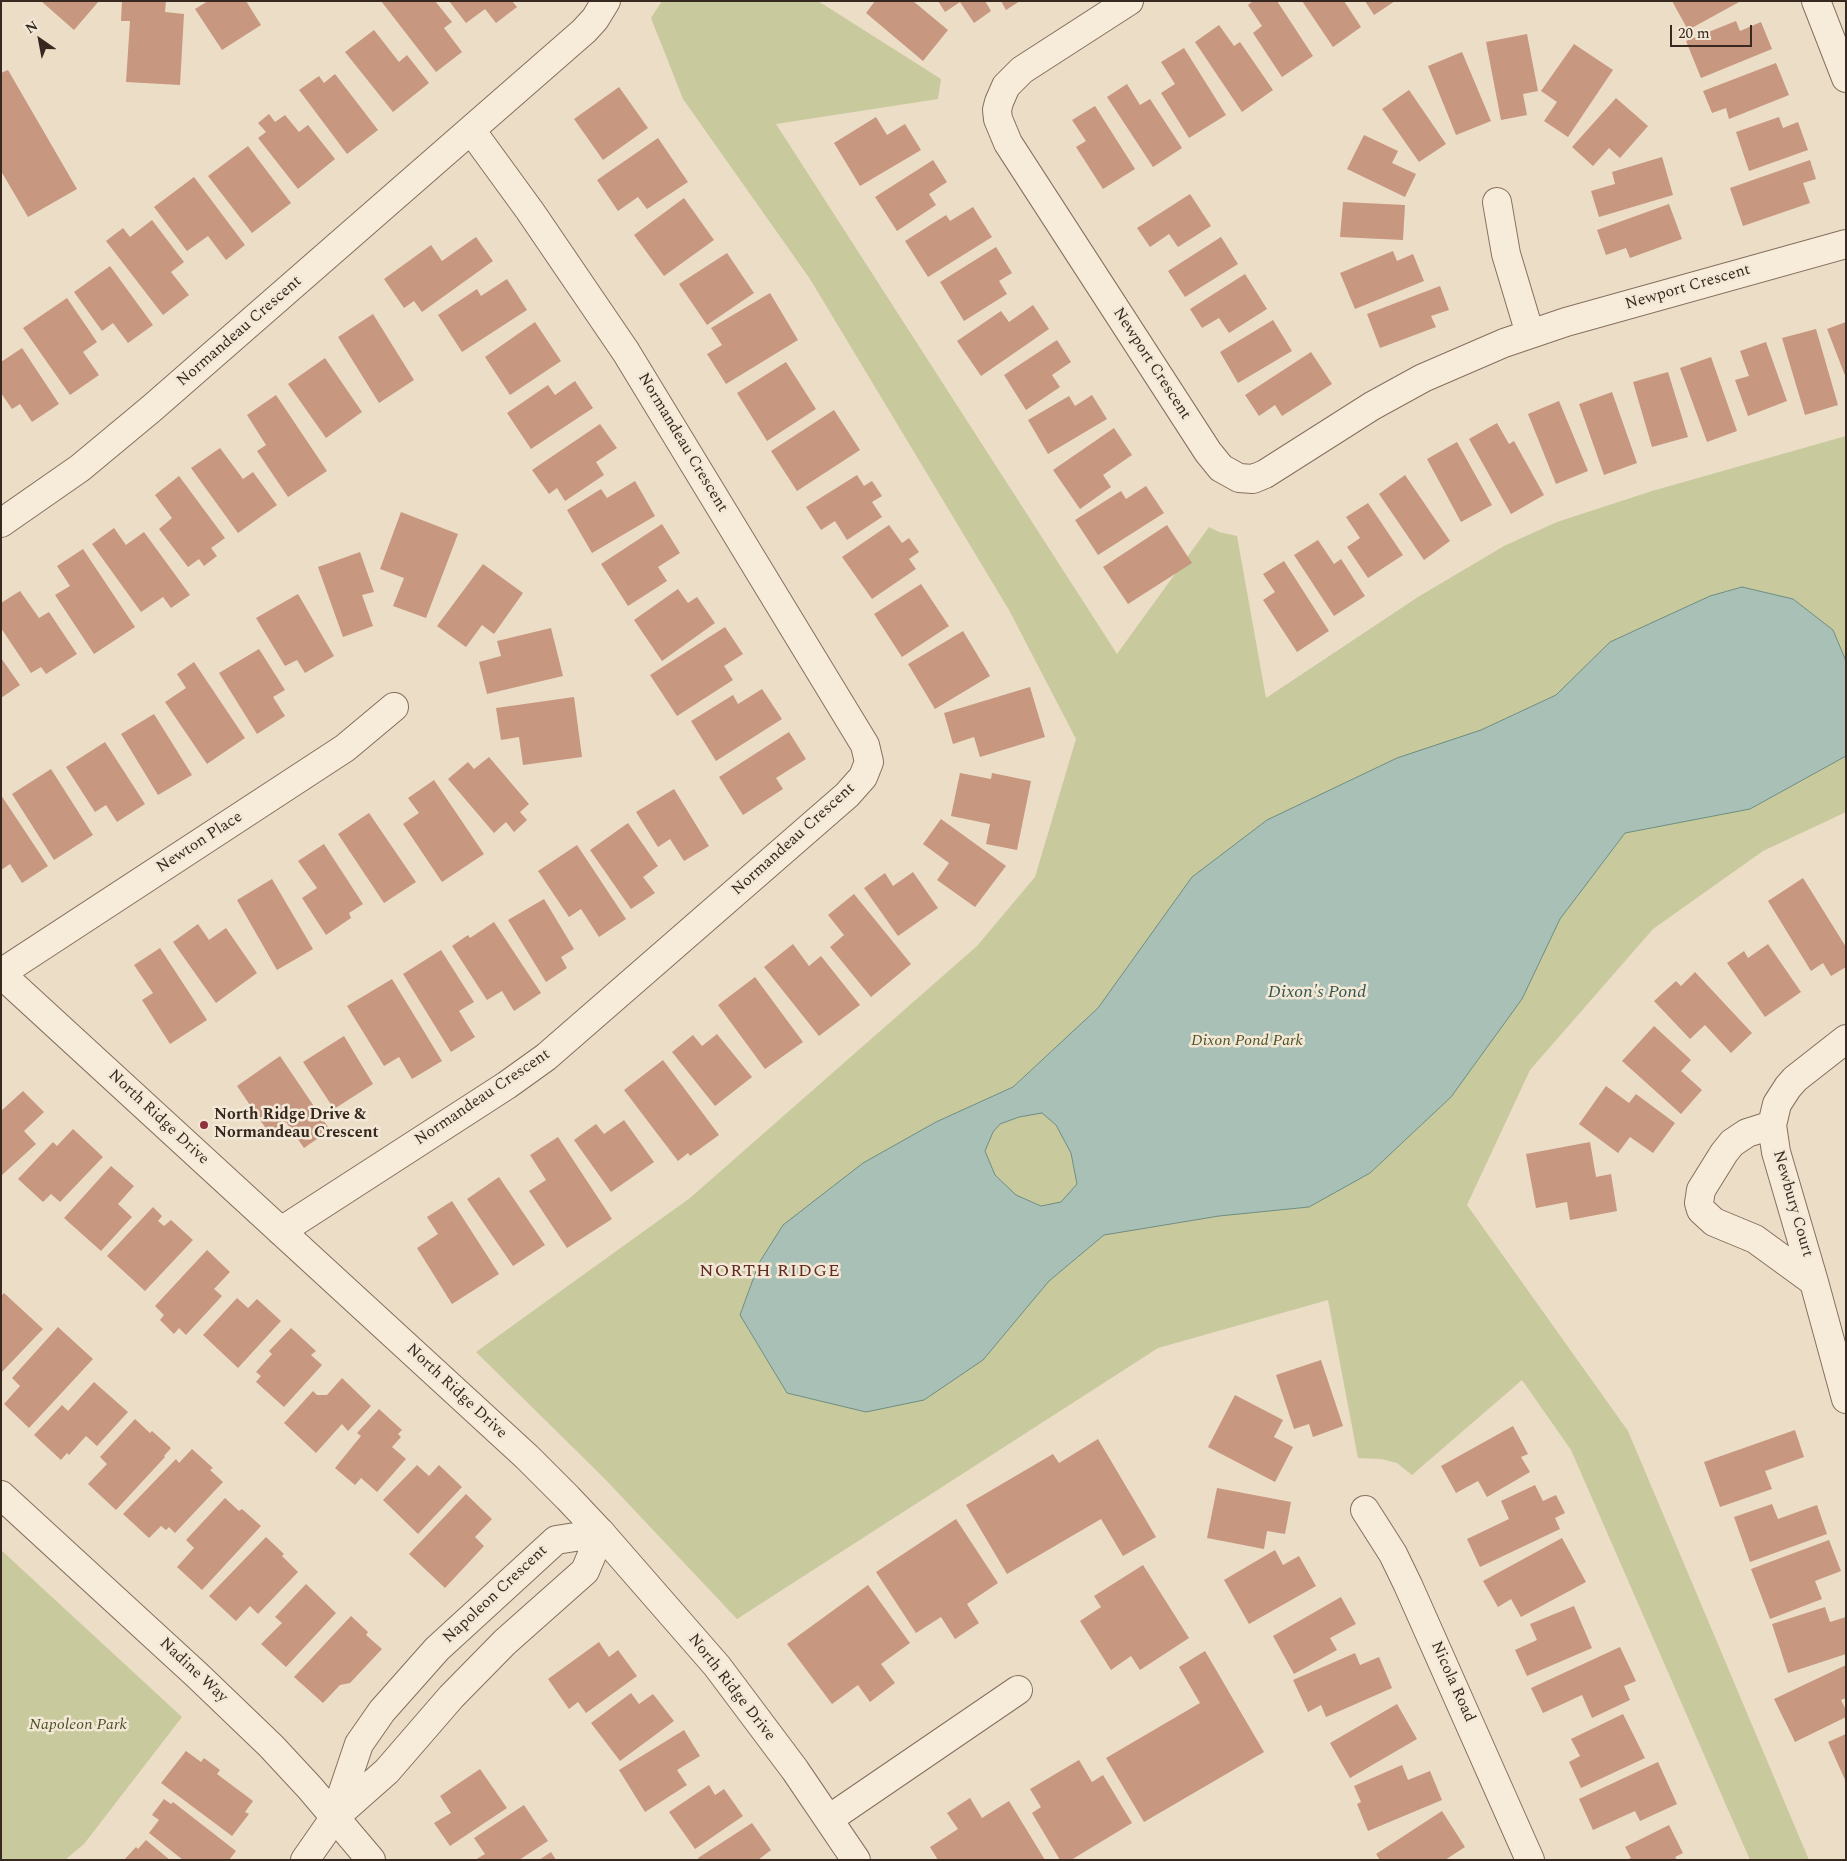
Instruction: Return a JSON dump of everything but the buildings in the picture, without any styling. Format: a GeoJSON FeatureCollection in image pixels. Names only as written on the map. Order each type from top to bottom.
{"type":"FeatureCollection","features":[{"type":"Feature","properties":{"kind":"street","name":"Normandeau Crescent"},"geometry":{"type":"LineString","coordinates":[[1,523],[80,468],[130,427],[584,31],[595,19],[606,1]]}},
{"type":"Feature","properties":{"kind":"street","name":"Newport Crescent"},"geometry":{"type":"LineString","coordinates":[[1129,1],[1022,70],[1006,86],[997,110],[998,119],[1008,143],[1208,452],[1221,468],[1239,478],[1253,478],[1265,474],[1372,406],[1423,378],[1478,353],[1530,334],[1846,244]]}},
{"type":"Feature","properties":{"kind":"street"},"geometry":{"type":"LineString","coordinates":[[1816,1],[1846,78]]}},
{"type":"Feature","properties":{"kind":"street","name":"Normandeau Crescent"},"geometry":{"type":"LineString","coordinates":[[281,1231],[507,1085],[546,1057],[847,795],[863,777],[869,762],[865,745],[626,352],[472,130]]}},
{"type":"Feature","properties":{"kind":"street"},"geometry":{"type":"LineString","coordinates":[[1497,202],[1506,254],[1530,334]]}},
{"type":"Feature","properties":{"kind":"street","name":"Newton Place"},"geometry":{"type":"LineString","coordinates":[[1,973],[345,748],[394,707]]}},
{"type":"Feature","properties":{"kind":"street","name":"North Ridge Drive"},"geometry":{"type":"LineString","coordinates":[[1,973],[527,1457],[601,1533],[717,1666],[795,1770],[856,1860]]}},
{"type":"Feature","properties":{"kind":"street","name":"Newbury Court"},"geometry":{"type":"LineString","coordinates":[[1846,1039],[1795,1079],[1788,1087],[1777,1104],[1772,1125],[1776,1152],[1846,1399]]}},
{"type":"Feature","properties":{"kind":"street","name":"Newbury Court"},"geometry":{"type":"LineString","coordinates":[[1772,1125],[1747,1133],[1732,1143],[1701,1190],[1699,1202],[1702,1210],[1714,1222],[1755,1239],[1814,1282]]}},
{"type":"Feature","properties":{"kind":"street","name":"Nadine Way"},"geometry":{"type":"LineString","coordinates":[[1,1496],[198,1675],[271,1746],[371,1860]]}},
{"type":"Feature","properties":{"kind":"street","name":"Nicola Road"},"geometry":{"type":"LineString","coordinates":[[1365,1510],[1393,1554],[1408,1585],[1530,1860]]}},
{"type":"Feature","properties":{"kind":"street","name":"Napoleon Crescent"},"geometry":{"type":"LineString","coordinates":[[335,1817],[359,1744],[382,1711],[437,1649],[556,1540],[601,1533]]}},
{"type":"Feature","properties":{"kind":"street","name":"Napoleon Crescent"},"geometry":{"type":"LineString","coordinates":[[305,1860],[335,1817],[387,1771],[451,1697],[505,1642],[585,1571],[601,1533]]}},
{"type":"Feature","properties":{"kind":"street"},"geometry":{"type":"LineString","coordinates":[[829,1819],[1018,1690]]}},
{"type":"Feature","properties":{"kind":"green space","name":"Dixon Pond Park"},"geometry":{"type":"Polygon","coordinates":[[[662,1],[818,1],[941,79],[938,99],[776,124],[1117,654],[1209,527],[1219,532],[1237,536],[1266,698],[1418,597],[1504,546],[1557,522],[1652,491],[1846,436],[1846,812],[1763,851],[1653,929],[1530,1070],[1467,1205],[1628,1431],[1809,1860],[1750,1860],[1571,1450],[1522,1380],[1412,1475],[1397,1463],[1381,1459],[1358,1458],[1328,1300],[1158,1348],[737,1619],[604,1478],[476,1352],[690,1198],[977,946],[1035,877],[1076,739],[1009,610],[810,279],[683,99],[651,18],[662,1]]]}},
{"type":"Feature","properties":{"kind":"green space","name":"Napoleon Park"},"geometry":{"type":"Polygon","coordinates":[[[1,1550],[182,1717],[84,1844],[65,1860],[1,1860],[1,1550]]]}},
{"type":"Feature","properties":{"kind":"water","name":"Dixon's Pond"},"geometry":{"type":"Polygon","coordinates":[[[1742,587],[1793,599],[1833,630],[1846,661],[1846,756],[1750,809],[1625,833],[1560,919],[1522,999],[1451,1097],[1370,1173],[1309,1207],[1219,1216],[1104,1235],[1049,1281],[983,1360],[924,1400],[866,1412],[787,1393],[740,1315],[759,1263],[783,1225],[863,1163],[936,1122],[1013,1087],[1098,1008],[1192,877],[1267,820],[1397,758],[1481,730],[1556,695],[1610,642],[1710,596],[1742,587]],[[1042,1113],[1019,1117],[1000,1124],[993,1132],[985,1151],[995,1175],[1016,1195],[1041,1206],[1061,1202],[1077,1184],[1071,1153],[1056,1125],[1042,1113]]]}},
{"type":"Feature","properties":{"kind":"place","name":"North Ridge Drive & Normandeau Crescent"},"geometry":{"type":"Point","coordinates":[204,1125]}},
{"type":"Feature","properties":{"kind":"district","name":"NORTH RIDGE"},"geometry":{"type":"Point","coordinates":[770,1272]}}]}
